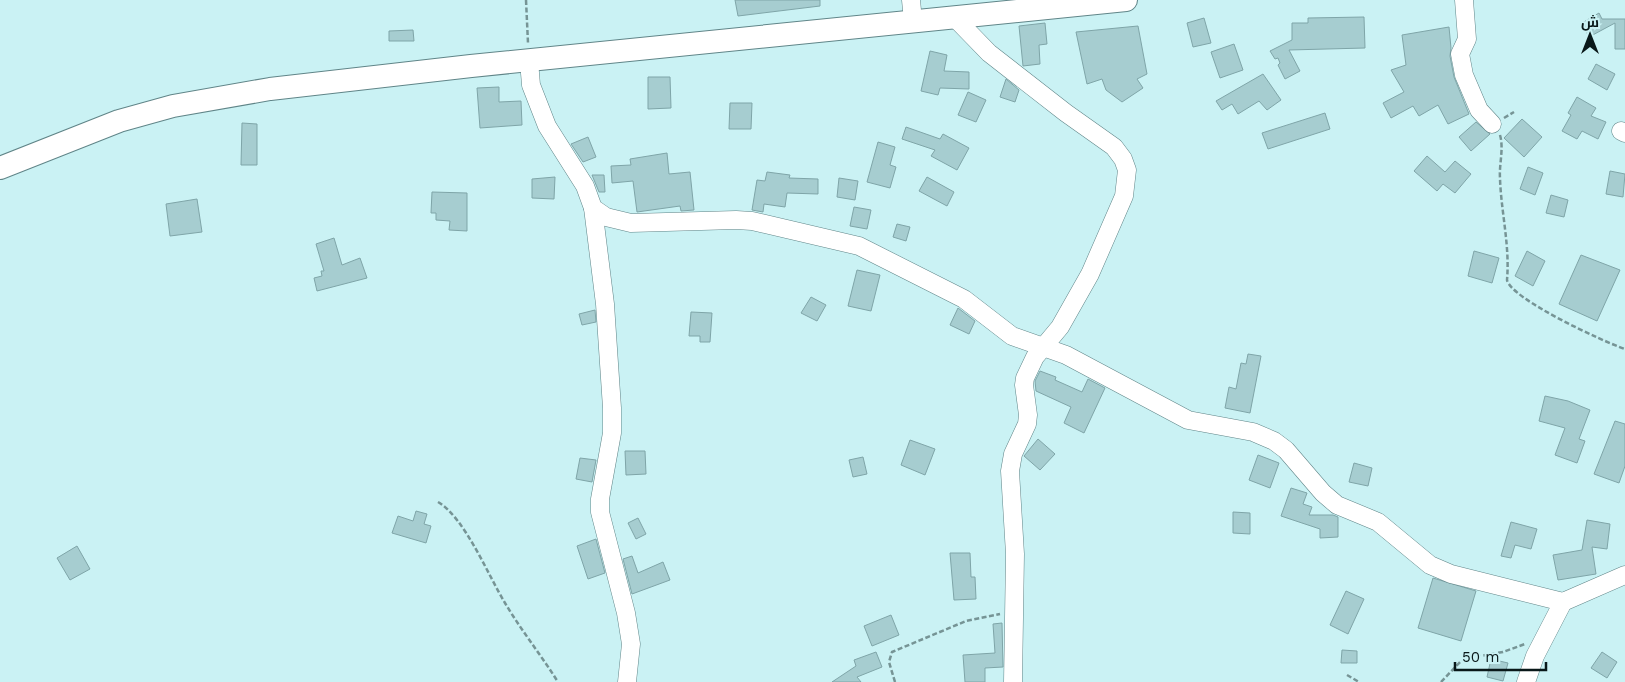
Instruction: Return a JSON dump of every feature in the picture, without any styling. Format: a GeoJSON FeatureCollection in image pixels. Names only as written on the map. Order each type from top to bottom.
{"type":"FeatureCollection","features":[{"type":"Feature","properties":{"kind":"main road"},"geometry":{"type":"LineString","coordinates":[[0,168],[119,122],[173,106],[270,89],[529,61],[912,10],[954,17],[1124,0]]}},
{"type":"Feature","properties":{"kind":"street"},"geometry":{"type":"LineString","coordinates":[[1464,0],[1466,39],[1460,54],[1464,75],[1479,110],[1492,124]]}},
{"type":"Feature","properties":{"kind":"street"},"geometry":{"type":"LineString","coordinates":[[954,17],[989,53],[1066,113],[1114,147],[1123,159],[1127,170],[1124,196],[1105,242],[1060,328],[1035,357],[1025,378],[1027,424],[1013,454],[1010,471],[1014,554],[1013,682]]}},
{"type":"Feature","properties":{"kind":"street"},"geometry":{"type":"LineString","coordinates":[[529,61],[532,90],[546,126],[585,186],[593,208],[605,304],[612,408],[612,433],[600,500],[600,512],[626,613],[631,644],[627,682]]}},
{"type":"Feature","properties":{"kind":"street"},"geometry":{"type":"LineString","coordinates":[[593,208],[617,221],[657,223],[736,220],[845,242],[879,254],[955,294],[1012,336],[1066,355],[1188,420],[1252,432],[1274,441],[1286,450],[1331,501],[1385,527],[1430,565],[1469,579],[1563,602],[1625,575]]}},
{"type":"Feature","properties":{"kind":"street"},"geometry":{"type":"LineString","coordinates":[[1526,682],[1530,669],[1563,602]]}},
{"type":"Feature","properties":{"kind":"path"},"geometry":{"type":"LineString","coordinates":[[526,0],[529,61]]}},
{"type":"Feature","properties":{"kind":"path"},"geometry":{"type":"LineString","coordinates":[[1492,124],[1501,140],[1500,181],[1507,234],[1507,280],[1509,287],[1529,301],[1600,340],[1625,349]]}},
{"type":"Feature","properties":{"kind":"path"},"geometry":{"type":"LineString","coordinates":[[438,502],[445,506],[458,522],[504,602],[558,682]]}},
{"type":"Feature","properties":{"kind":"path"},"geometry":{"type":"LineString","coordinates":[[895,682],[890,662],[892,652],[966,621],[1014,611]]}},
{"type":"Feature","properties":{"kind":"path"},"geometry":{"type":"LineString","coordinates":[[1441,682],[1463,659],[1514,649],[1547,634]]}},
{"type":"Feature","properties":{"kind":"path"},"geometry":{"type":"LineString","coordinates":[[1346,675],[1359,682]]}},
{"type":"Feature","properties":{"kind":"building"},"geometry":{"type":"Polygon","coordinates":[[[735,0],[820,0],[820,6],[738,16],[735,0]]]}},
{"type":"Feature","properties":{"kind":"building"},"geometry":{"type":"Polygon","coordinates":[[[1599,13],[1602,19],[1625,19],[1625,49],[1615,49],[1615,23],[1589,37],[1582,23],[1599,13]]]}},
{"type":"Feature","properties":{"kind":"building"},"geometry":{"type":"Polygon","coordinates":[[[1364,17],[1365,48],[1289,50],[1300,71],[1285,79],[1278,65],[1280,63],[1278,58],[1275,59],[1270,51],[1292,40],[1292,23],[1308,23],[1308,18],[1364,17]]]}},
{"type":"Feature","properties":{"kind":"building"},"geometry":{"type":"Polygon","coordinates":[[[1204,18],[1211,43],[1193,47],[1187,23],[1204,18]]]}},
{"type":"Feature","properties":{"kind":"building"},"geometry":{"type":"Polygon","coordinates":[[[1045,23],[1047,44],[1039,45],[1040,64],[1023,66],[1019,26],[1045,23]]]}},
{"type":"Feature","properties":{"kind":"building"},"geometry":{"type":"Polygon","coordinates":[[[1138,26],[1147,74],[1137,79],[1143,88],[1122,102],[1106,90],[1102,79],[1087,84],[1076,32],[1138,26]]]}},
{"type":"Feature","properties":{"kind":"building"},"geometry":{"type":"Polygon","coordinates":[[[1449,27],[1450,56],[1454,77],[1469,114],[1448,124],[1438,105],[1419,116],[1413,106],[1391,118],[1383,103],[1404,92],[1391,70],[1406,65],[1402,35],[1449,27]]]}},
{"type":"Feature","properties":{"kind":"building"},"geometry":{"type":"Polygon","coordinates":[[[413,30],[414,41],[389,41],[389,31],[413,30]]]}},
{"type":"Feature","properties":{"kind":"building"},"geometry":{"type":"Polygon","coordinates":[[[1234,44],[1243,70],[1220,78],[1211,52],[1234,44]]]}},
{"type":"Feature","properties":{"kind":"building"},"geometry":{"type":"Polygon","coordinates":[[[930,51],[947,55],[944,71],[969,72],[969,89],[940,88],[938,95],[921,91],[930,51]]]}},
{"type":"Feature","properties":{"kind":"building"},"geometry":{"type":"Polygon","coordinates":[[[1596,64],[1615,74],[1607,90],[1588,79],[1596,64]]]}},
{"type":"Feature","properties":{"kind":"building"},"geometry":{"type":"Polygon","coordinates":[[[1263,74],[1281,100],[1267,110],[1259,101],[1238,114],[1232,104],[1222,110],[1216,101],[1263,74]]]}},
{"type":"Feature","properties":{"kind":"building"},"geometry":{"type":"Polygon","coordinates":[[[648,77],[670,77],[671,108],[648,109],[648,77]]]}},
{"type":"Feature","properties":{"kind":"building"},"geometry":{"type":"Polygon","coordinates":[[[1006,79],[1019,90],[1015,102],[1000,97],[1006,79]]]}},
{"type":"Feature","properties":{"kind":"building"},"geometry":{"type":"Polygon","coordinates":[[[499,87],[499,102],[521,101],[522,125],[480,128],[477,88],[499,87]]]}},
{"type":"Feature","properties":{"kind":"building"},"geometry":{"type":"Polygon","coordinates":[[[968,92],[986,100],[976,122],[958,115],[968,92]]]}},
{"type":"Feature","properties":{"kind":"building"},"geometry":{"type":"Polygon","coordinates":[[[1577,97],[1596,108],[1591,116],[1606,122],[1598,139],[1582,131],[1577,139],[1562,131],[1571,115],[1568,113],[1577,97]]]}},
{"type":"Feature","properties":{"kind":"building"},"geometry":{"type":"Polygon","coordinates":[[[730,103],[752,103],[751,129],[729,129],[730,103]]]}},
{"type":"Feature","properties":{"kind":"building"},"geometry":{"type":"Polygon","coordinates":[[[1325,113],[1330,129],[1268,149],[1262,133],[1325,113]]]}},
{"type":"Feature","properties":{"kind":"building"},"geometry":{"type":"Polygon","coordinates":[[[1522,119],[1542,137],[1524,157],[1504,138],[1522,119]]]}},
{"type":"Feature","properties":{"kind":"building"},"geometry":{"type":"Polygon","coordinates":[[[1476,122],[1490,134],[1471,151],[1459,137],[1476,122]]]}},
{"type":"Feature","properties":{"kind":"building"},"geometry":{"type":"Polygon","coordinates":[[[242,123],[257,124],[257,165],[241,165],[242,123]]]}},
{"type":"Feature","properties":{"kind":"building"},"geometry":{"type":"Polygon","coordinates":[[[906,127],[940,139],[943,134],[969,148],[957,170],[931,156],[935,150],[902,139],[906,127]]]}},
{"type":"Feature","properties":{"kind":"building"},"geometry":{"type":"Polygon","coordinates":[[[588,137],[596,157],[583,162],[571,144],[588,137]]]}},
{"type":"Feature","properties":{"kind":"building"},"geometry":{"type":"Polygon","coordinates":[[[878,142],[895,147],[890,165],[896,167],[890,188],[867,182],[878,142]]]}},
{"type":"Feature","properties":{"kind":"building"},"geometry":{"type":"Polygon","coordinates":[[[667,153],[669,174],[690,172],[694,210],[681,211],[680,206],[637,212],[633,181],[612,183],[611,166],[631,165],[630,159],[667,153]]]}},
{"type":"Feature","properties":{"kind":"building"},"geometry":{"type":"Polygon","coordinates":[[[1427,156],[1445,172],[1455,161],[1471,174],[1455,193],[1443,184],[1437,191],[1414,171],[1427,156]]]}},
{"type":"Feature","properties":{"kind":"building"},"geometry":{"type":"Polygon","coordinates":[[[1528,167],[1543,173],[1535,195],[1520,189],[1528,167]]]}},
{"type":"Feature","properties":{"kind":"building"},"geometry":{"type":"Polygon","coordinates":[[[1610,171],[1625,174],[1623,197],[1606,194],[1610,171]]]}},
{"type":"Feature","properties":{"kind":"building"},"geometry":{"type":"Polygon","coordinates":[[[767,172],[790,175],[789,178],[818,179],[818,194],[787,193],[785,207],[764,204],[763,212],[752,210],[757,180],[765,181],[767,172]]]}},
{"type":"Feature","properties":{"kind":"building"},"geometry":{"type":"Polygon","coordinates":[[[592,175],[604,175],[605,192],[599,192],[592,175]]]}},
{"type":"Feature","properties":{"kind":"building"},"geometry":{"type":"Polygon","coordinates":[[[555,177],[554,199],[532,198],[532,179],[555,177]]]}},
{"type":"Feature","properties":{"kind":"building"},"geometry":{"type":"Polygon","coordinates":[[[927,177],[954,192],[947,206],[919,191],[927,177]]]}},
{"type":"Feature","properties":{"kind":"building"},"geometry":{"type":"Polygon","coordinates":[[[839,178],[858,181],[855,200],[837,197],[839,178]]]}},
{"type":"Feature","properties":{"kind":"building"},"geometry":{"type":"Polygon","coordinates":[[[432,192],[467,193],[467,231],[449,230],[450,221],[436,220],[436,213],[431,213],[432,192]]]}},
{"type":"Feature","properties":{"kind":"building"},"geometry":{"type":"Polygon","coordinates":[[[1551,195],[1568,200],[1564,217],[1546,213],[1551,195]]]}},
{"type":"Feature","properties":{"kind":"building"},"geometry":{"type":"Polygon","coordinates":[[[197,199],[202,232],[170,236],[166,204],[197,199]]]}},
{"type":"Feature","properties":{"kind":"building"},"geometry":{"type":"Polygon","coordinates":[[[854,207],[871,210],[867,229],[850,226],[854,207]]]}},
{"type":"Feature","properties":{"kind":"building"},"geometry":{"type":"Polygon","coordinates":[[[897,224],[910,227],[906,241],[893,237],[897,224]]]}},
{"type":"Feature","properties":{"kind":"building"},"geometry":{"type":"Polygon","coordinates":[[[334,238],[342,265],[360,258],[367,278],[317,291],[314,278],[322,276],[321,271],[324,271],[316,244],[334,238]]]}},
{"type":"Feature","properties":{"kind":"building"},"geometry":{"type":"Polygon","coordinates":[[[1474,251],[1499,258],[1492,283],[1468,276],[1474,251]]]}},
{"type":"Feature","properties":{"kind":"building"},"geometry":{"type":"Polygon","coordinates":[[[1527,251],[1545,261],[1533,286],[1515,276],[1527,251]]]}},
{"type":"Feature","properties":{"kind":"building"},"geometry":{"type":"Polygon","coordinates":[[[1581,255],[1620,270],[1597,321],[1559,304],[1581,255]]]}},
{"type":"Feature","properties":{"kind":"building"},"geometry":{"type":"Polygon","coordinates":[[[857,270],[880,275],[871,311],[848,306],[857,270]]]}},
{"type":"Feature","properties":{"kind":"building"},"geometry":{"type":"Polygon","coordinates":[[[811,297],[826,305],[817,321],[801,313],[811,297]]]}},
{"type":"Feature","properties":{"kind":"building"},"geometry":{"type":"Polygon","coordinates":[[[958,308],[975,321],[969,334],[950,325],[958,308]]]}},
{"type":"Feature","properties":{"kind":"building"},"geometry":{"type":"Polygon","coordinates":[[[595,310],[596,322],[582,325],[579,314],[595,310]]]}},
{"type":"Feature","properties":{"kind":"building"},"geometry":{"type":"Polygon","coordinates":[[[691,312],[712,313],[710,342],[700,342],[700,336],[689,336],[691,312]]]}},
{"type":"Feature","properties":{"kind":"building"},"geometry":{"type":"Polygon","coordinates":[[[1248,354],[1261,356],[1250,413],[1225,408],[1229,387],[1236,389],[1241,363],[1246,364],[1248,354]]]}},
{"type":"Feature","properties":{"kind":"building"},"geometry":{"type":"Polygon","coordinates":[[[1040,371],[1056,377],[1055,380],[1082,392],[1088,379],[1105,388],[1084,433],[1064,423],[1071,407],[1036,391],[1035,381],[1040,371]]]}},
{"type":"Feature","properties":{"kind":"building"},"geometry":{"type":"Polygon","coordinates":[[[1545,396],[1568,401],[1590,410],[1579,439],[1585,441],[1577,463],[1555,455],[1565,428],[1539,421],[1545,396]]]}},
{"type":"Feature","properties":{"kind":"building"},"geometry":{"type":"Polygon","coordinates":[[[1615,421],[1625,424],[1625,466],[1619,483],[1594,474],[1615,421]]]}},
{"type":"Feature","properties":{"kind":"building"},"geometry":{"type":"Polygon","coordinates":[[[1038,439],[1055,454],[1040,470],[1024,456],[1038,439]]]}},
{"type":"Feature","properties":{"kind":"building"},"geometry":{"type":"Polygon","coordinates":[[[910,440],[935,449],[925,475],[901,465],[910,440]]]}},
{"type":"Feature","properties":{"kind":"building"},"geometry":{"type":"Polygon","coordinates":[[[625,451],[645,451],[646,474],[626,475],[625,451]]]}},
{"type":"Feature","properties":{"kind":"building"},"geometry":{"type":"Polygon","coordinates":[[[1258,455],[1279,463],[1270,488],[1249,480],[1258,455]]]}},
{"type":"Feature","properties":{"kind":"building"},"geometry":{"type":"Polygon","coordinates":[[[863,457],[867,474],[853,477],[849,460],[863,457]]]}},
{"type":"Feature","properties":{"kind":"building"},"geometry":{"type":"Polygon","coordinates":[[[580,458],[596,460],[592,482],[576,479],[580,458]]]}},
{"type":"Feature","properties":{"kind":"building"},"geometry":{"type":"Polygon","coordinates":[[[1354,463],[1372,468],[1368,486],[1349,482],[1354,463]]]}},
{"type":"Feature","properties":{"kind":"building"},"geometry":{"type":"Polygon","coordinates":[[[1291,488],[1307,493],[1303,504],[1312,507],[1309,515],[1333,515],[1338,517],[1338,537],[1320,538],[1320,529],[1281,516],[1291,488]]]}},
{"type":"Feature","properties":{"kind":"building"},"geometry":{"type":"Polygon","coordinates":[[[416,511],[427,514],[424,524],[431,526],[426,543],[392,533],[398,516],[413,521],[416,511]]]}},
{"type":"Feature","properties":{"kind":"building"},"geometry":{"type":"Polygon","coordinates":[[[1233,512],[1250,513],[1250,534],[1233,533],[1233,512]]]}},
{"type":"Feature","properties":{"kind":"building"},"geometry":{"type":"Polygon","coordinates":[[[638,518],[646,534],[636,539],[628,523],[638,518]]]}},
{"type":"Feature","properties":{"kind":"building"},"geometry":{"type":"Polygon","coordinates":[[[1587,520],[1610,524],[1607,549],[1592,547],[1596,574],[1558,580],[1553,555],[1582,550],[1587,520]]]}},
{"type":"Feature","properties":{"kind":"building"},"geometry":{"type":"Polygon","coordinates":[[[1511,522],[1537,529],[1531,549],[1515,545],[1511,558],[1501,556],[1511,522]]]}},
{"type":"Feature","properties":{"kind":"building"},"geometry":{"type":"Polygon","coordinates":[[[596,539],[605,573],[588,579],[577,546],[596,539]]]}},
{"type":"Feature","properties":{"kind":"building"},"geometry":{"type":"Polygon","coordinates":[[[77,546],[90,569],[70,580],[57,558],[77,546]]]}},
{"type":"Feature","properties":{"kind":"building"},"geometry":{"type":"Polygon","coordinates":[[[950,553],[970,553],[971,577],[975,577],[976,599],[954,600],[950,553]]]}},
{"type":"Feature","properties":{"kind":"building"},"geometry":{"type":"Polygon","coordinates":[[[632,556],[638,573],[663,562],[670,580],[632,594],[623,559],[632,556]]]}},
{"type":"Feature","properties":{"kind":"building"},"geometry":{"type":"Polygon","coordinates":[[[1433,578],[1476,591],[1461,641],[1418,628],[1433,578]]]}},
{"type":"Feature","properties":{"kind":"building"},"geometry":{"type":"Polygon","coordinates":[[[1346,591],[1364,599],[1348,634],[1330,625],[1346,591]]]}},
{"type":"Feature","properties":{"kind":"building"},"geometry":{"type":"Polygon","coordinates":[[[891,615],[899,635],[872,646],[864,626],[891,615]]]}},
{"type":"Feature","properties":{"kind":"building"},"geometry":{"type":"Polygon","coordinates":[[[1002,623],[1003,667],[985,668],[985,682],[965,682],[963,655],[995,653],[993,624],[1002,623]]]}},
{"type":"Feature","properties":{"kind":"building"},"geometry":{"type":"Polygon","coordinates":[[[1342,650],[1357,651],[1357,663],[1341,663],[1342,650]]]}},
{"type":"Feature","properties":{"kind":"building"},"geometry":{"type":"Polygon","coordinates":[[[876,652],[882,667],[857,677],[861,682],[832,682],[856,666],[854,660],[876,652]]]}},
{"type":"Feature","properties":{"kind":"building"},"geometry":{"type":"Polygon","coordinates":[[[1602,652],[1617,662],[1607,678],[1591,668],[1602,652]]]}},
{"type":"Feature","properties":{"kind":"building"},"geometry":{"type":"Polygon","coordinates":[[[1491,659],[1508,663],[1503,681],[1487,677],[1491,659]]]}}]}
